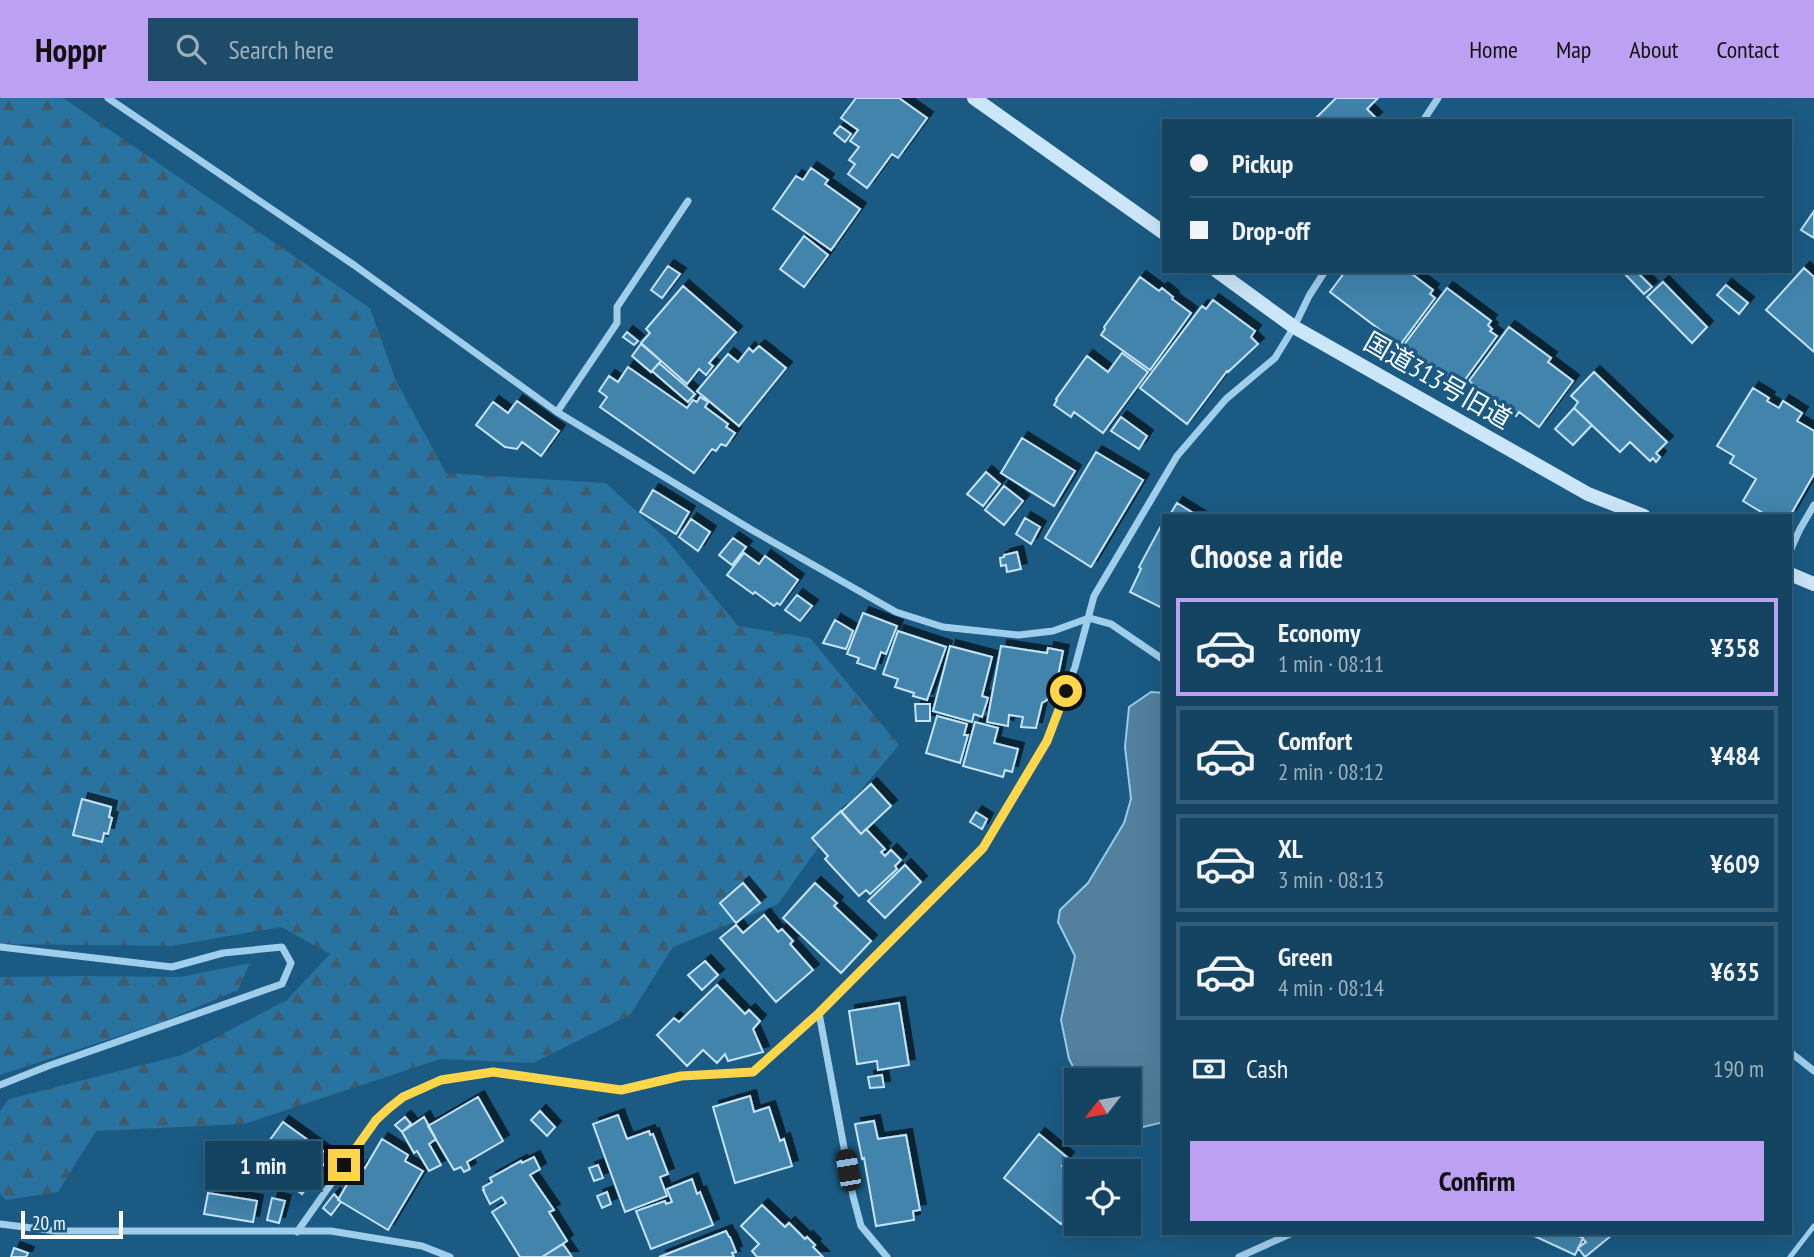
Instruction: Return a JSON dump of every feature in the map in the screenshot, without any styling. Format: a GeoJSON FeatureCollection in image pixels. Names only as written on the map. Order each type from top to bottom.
{"type":"FeatureCollection","features":[{"type":"Feature","properties":{"kind":"street"},"geometry":{"type":"LineString","coordinates":[[107,98],[354,265],[557,412],[752,530],[896,612],[943,627],[1019,635],[1053,631],[1088,618],[1111,624],[1162,659]]}},
{"type":"Feature","properties":{"kind":"street"},"geometry":{"type":"LineString","coordinates":[[974,98],[1162,232]]}},
{"type":"Feature","properties":{"kind":"street"},"geometry":{"type":"LineString","coordinates":[[1424,119],[1438,98]]}},
{"type":"Feature","properties":{"kind":"street"},"geometry":{"type":"LineString","coordinates":[[557,412],[617,323],[618,307],[688,201]]}},
{"type":"Feature","properties":{"kind":"street","name":"国道313号旧道"},"geometry":{"type":"LineString","coordinates":[[1220,273],[1294,327],[1588,494],[1638,514]]}},
{"type":"Feature","properties":{"kind":"street"},"geometry":{"type":"LineString","coordinates":[[297,1232],[376,1120],[403,1097],[441,1080],[493,1072],[621,1090],[681,1076],[753,1072],[819,1013],[983,848],[1047,741],[1075,667],[1094,596],[1177,456],[1226,399],[1275,358],[1324,273]]}},
{"type":"Feature","properties":{"kind":"street"},"geometry":{"type":"LineString","coordinates":[[1792,547],[1814,505]]}},
{"type":"Feature","properties":{"kind":"street"},"geometry":{"type":"LineString","coordinates":[[1792,575],[1814,584]]}},
{"type":"Feature","properties":{"kind":"street"},"geometry":{"type":"LineString","coordinates":[[0,947],[172,967],[223,953],[282,947],[290,963],[282,984],[61,1061],[0,1086]]}},
{"type":"Feature","properties":{"kind":"street"},"geometry":{"type":"LineString","coordinates":[[819,1013],[858,1216],[861,1226],[887,1257]]}},
{"type":"Feature","properties":{"kind":"street"},"geometry":{"type":"LineString","coordinates":[[1792,1054],[1814,1071]]}},
{"type":"Feature","properties":{"kind":"street"},"geometry":{"type":"LineString","coordinates":[[0,1224],[56,1231],[331,1231],[422,1246],[450,1257]]}},
{"type":"Feature","properties":{"kind":"street"},"geometry":{"type":"LineString","coordinates":[[1239,1257],[1288,1235]]}},
{"type":"Feature","properties":{"kind":"lane"},"geometry":{"type":"LineString","coordinates":[[1790,1257],[1814,1226]]}},
{"type":"Feature","properties":{"kind":"green space"},"geometry":{"type":"Polygon","coordinates":[[[0,98],[63,98],[370,308],[396,381],[446,473],[606,483],[666,539],[738,626],[810,638],[899,745],[850,803],[778,904],[673,947],[630,1015],[533,1063],[440,1059],[244,1124],[96,1131],[58,1192],[6,1200],[0,1193],[0,1111],[9,1099],[182,1055],[287,1000],[330,954],[281,927],[172,946],[0,944],[0,98]]]}},
{"type":"Feature","properties":{"kind":"green space"},"geometry":{"type":"Polygon","coordinates":[[[250,963],[238,990],[162,1022],[0,1075],[0,977],[181,977],[250,963]]]}},
{"type":"Feature","properties":{"kind":"shaded area"},"geometry":{"type":"Polygon","coordinates":[[[1151,692],[1162,693],[1162,1122],[1143,1127],[1141,1068],[1074,1068],[1069,1059],[1061,1020],[1075,956],[1058,922],[1060,910],[1088,883],[1124,823],[1131,799],[1125,747],[1129,707],[1151,692]]]}},
{"type":"Feature","properties":{"kind":"building"},"geometry":{"type":"Polygon","coordinates":[[[856,98],[899,98],[927,118],[898,158],[892,154],[867,188],[848,174],[855,164],[849,160],[859,147],[850,141],[858,130],[841,118],[856,98]]]}},
{"type":"Feature","properties":{"kind":"building"},"geometry":{"type":"Polygon","coordinates":[[[1336,98],[1378,98],[1367,109],[1375,119],[1315,119],[1336,98]]]}},
{"type":"Feature","properties":{"kind":"building"},"geometry":{"type":"Polygon","coordinates":[[[840,126],[851,134],[845,142],[834,133],[840,126]]]}},
{"type":"Feature","properties":{"kind":"building"},"geometry":{"type":"Polygon","coordinates":[[[811,168],[828,180],[825,184],[860,209],[831,250],[773,209],[796,176],[803,180],[811,168]]]}},
{"type":"Feature","properties":{"kind":"building"},"geometry":{"type":"Polygon","coordinates":[[[1814,211],[1814,238],[1801,230],[1814,211]]]}},
{"type":"Feature","properties":{"kind":"building"},"geometry":{"type":"Polygon","coordinates":[[[804,236],[828,255],[804,287],[780,269],[804,236]]]}},
{"type":"Feature","properties":{"kind":"building"},"geometry":{"type":"Polygon","coordinates":[[[668,266],[680,274],[662,298],[651,290],[668,266]]]}},
{"type":"Feature","properties":{"kind":"building"},"geometry":{"type":"Polygon","coordinates":[[[1804,268],[1814,277],[1814,352],[1766,310],[1804,268]]]}},
{"type":"Feature","properties":{"kind":"building"},"geometry":{"type":"Polygon","coordinates":[[[1344,273],[1411,273],[1433,290],[1430,294],[1435,298],[1400,345],[1330,292],[1344,273]]]}},
{"type":"Feature","properties":{"kind":"building"},"geometry":{"type":"Polygon","coordinates":[[[1624,273],[1638,273],[1652,287],[1644,294],[1624,273]]]}},
{"type":"Feature","properties":{"kind":"building"},"geometry":{"type":"Polygon","coordinates":[[[1140,277],[1159,291],[1162,288],[1191,313],[1150,370],[1101,335],[1140,277]]]}},
{"type":"Feature","properties":{"kind":"building"},"geometry":{"type":"Polygon","coordinates":[[[1663,282],[1707,327],[1692,343],[1647,297],[1663,282]]]}},
{"type":"Feature","properties":{"kind":"building"},"geometry":{"type":"Polygon","coordinates":[[[1726,285],[1748,303],[1739,314],[1717,295],[1726,285]]]}},
{"type":"Feature","properties":{"kind":"building"},"geometry":{"type":"Polygon","coordinates":[[[683,286],[736,332],[709,363],[713,366],[706,375],[699,369],[687,384],[641,343],[650,333],[646,329],[683,286]]]}},
{"type":"Feature","properties":{"kind":"building"},"geometry":{"type":"Polygon","coordinates":[[[1447,288],[1491,321],[1488,325],[1492,329],[1490,331],[1497,336],[1464,381],[1453,373],[1450,378],[1436,367],[1434,369],[1403,346],[1447,288]]]}},
{"type":"Feature","properties":{"kind":"building"},"geometry":{"type":"Polygon","coordinates":[[[1213,300],[1255,331],[1251,337],[1258,344],[1227,371],[1187,424],[1140,388],[1202,306],[1206,309],[1213,300]]]}},
{"type":"Feature","properties":{"kind":"building"},"geometry":{"type":"Polygon","coordinates":[[[1509,327],[1551,358],[1548,362],[1573,381],[1539,427],[1519,412],[1516,416],[1469,381],[1509,327]]]}},
{"type":"Feature","properties":{"kind":"building"},"geometry":{"type":"Polygon","coordinates":[[[627,332],[638,341],[634,345],[623,337],[627,332]]]}},
{"type":"Feature","properties":{"kind":"building"},"geometry":{"type":"Polygon","coordinates":[[[641,344],[661,361],[651,372],[632,356],[641,344]]]}},
{"type":"Feature","properties":{"kind":"building"},"geometry":{"type":"Polygon","coordinates":[[[759,346],[786,368],[739,426],[697,391],[728,354],[738,362],[749,348],[753,352],[759,346]]]}},
{"type":"Feature","properties":{"kind":"building"},"geometry":{"type":"Polygon","coordinates":[[[1122,353],[1148,372],[1103,433],[1074,412],[1071,417],[1054,405],[1087,356],[1108,372],[1122,353]]]}},
{"type":"Feature","properties":{"kind":"building"},"geometry":{"type":"Polygon","coordinates":[[[659,363],[695,394],[688,402],[652,371],[659,363]]]}},
{"type":"Feature","properties":{"kind":"building"},"geometry":{"type":"Polygon","coordinates":[[[628,367],[687,408],[693,400],[697,402],[700,397],[708,402],[705,407],[728,424],[726,427],[735,433],[726,446],[721,444],[716,451],[712,449],[694,473],[600,407],[607,397],[599,391],[609,376],[618,382],[628,367]]]}},
{"type":"Feature","properties":{"kind":"building"},"geometry":{"type":"Polygon","coordinates":[[[1594,372],[1667,442],[1656,453],[1660,457],[1656,462],[1653,458],[1650,461],[1630,442],[1620,452],[1574,408],[1578,402],[1571,396],[1594,372]]]}},
{"type":"Feature","properties":{"kind":"building"},"geometry":{"type":"Polygon","coordinates":[[[1753,388],[1779,408],[1783,401],[1802,413],[1797,421],[1814,431],[1814,474],[1791,514],[1765,514],[1743,501],[1756,479],[1730,463],[1734,456],[1717,446],[1753,388]]]}},
{"type":"Feature","properties":{"kind":"building"},"geometry":{"type":"Polygon","coordinates":[[[517,401],[559,431],[541,456],[522,442],[517,449],[505,447],[476,425],[493,402],[508,413],[517,401]]]}},
{"type":"Feature","properties":{"kind":"building"},"geometry":{"type":"Polygon","coordinates":[[[1574,408],[1592,425],[1573,445],[1555,429],[1574,408]]]}},
{"type":"Feature","properties":{"kind":"building"},"geometry":{"type":"Polygon","coordinates":[[[1121,417],[1147,436],[1139,449],[1111,431],[1121,417]]]}},
{"type":"Feature","properties":{"kind":"building"},"geometry":{"type":"Polygon","coordinates":[[[1022,438],[1075,471],[1054,506],[1001,473],[1022,438]]]}},
{"type":"Feature","properties":{"kind":"building"},"geometry":{"type":"Polygon","coordinates":[[[1096,452],[1143,480],[1091,567],[1045,538],[1096,452]]]}},
{"type":"Feature","properties":{"kind":"building"},"geometry":{"type":"Polygon","coordinates":[[[986,472],[1000,484],[983,506],[967,494],[986,472]]]}},
{"type":"Feature","properties":{"kind":"building"},"geometry":{"type":"Polygon","coordinates":[[[1004,486],[1023,501],[1004,525],[985,510],[1004,486]]]}},
{"type":"Feature","properties":{"kind":"building"},"geometry":{"type":"Polygon","coordinates":[[[653,490],[689,512],[676,534],[640,512],[653,490]]]}},
{"type":"Feature","properties":{"kind":"building"},"geometry":{"type":"Polygon","coordinates":[[[1177,503],[1195,514],[1170,514],[1177,503]]]}},
{"type":"Feature","properties":{"kind":"building"},"geometry":{"type":"Polygon","coordinates":[[[1025,518],[1040,527],[1031,544],[1016,534],[1025,518]]]}},
{"type":"Feature","properties":{"kind":"building"},"geometry":{"type":"Polygon","coordinates":[[[691,519],[710,532],[698,551],[679,537],[691,519]]]}},
{"type":"Feature","properties":{"kind":"building"},"geometry":{"type":"Polygon","coordinates":[[[1162,524],[1162,608],[1130,592],[1141,569],[1139,567],[1162,524]]]}},
{"type":"Feature","properties":{"kind":"building"},"geometry":{"type":"Polygon","coordinates":[[[733,538],[746,547],[732,565],[719,555],[733,538]]]}},
{"type":"Feature","properties":{"kind":"building"},"geometry":{"type":"Polygon","coordinates":[[[1017,552],[1021,569],[1007,572],[1006,565],[1001,566],[1000,558],[1017,552]]]}},
{"type":"Feature","properties":{"kind":"building"},"geometry":{"type":"Polygon","coordinates":[[[744,553],[759,564],[765,556],[798,580],[780,605],[777,603],[774,606],[727,575],[744,553]]]}},
{"type":"Feature","properties":{"kind":"building"},"geometry":{"type":"Polygon","coordinates":[[[797,595],[812,606],[800,621],[785,610],[797,595]]]}},
{"type":"Feature","properties":{"kind":"building"},"geometry":{"type":"Polygon","coordinates":[[[863,613],[897,626],[886,654],[881,652],[875,669],[857,663],[859,658],[847,654],[863,613]]]}},
{"type":"Feature","properties":{"kind":"building"},"geometry":{"type":"Polygon","coordinates":[[[835,620],[853,631],[846,649],[823,643],[835,620]]]}},
{"type":"Feature","properties":{"kind":"building"},"geometry":{"type":"Polygon","coordinates":[[[898,631],[946,647],[927,700],[895,687],[898,679],[883,674],[898,631]]]}},
{"type":"Feature","properties":{"kind":"building"},"geometry":{"type":"Polygon","coordinates":[[[950,646],[992,657],[982,696],[988,698],[982,717],[974,714],[972,722],[933,711],[950,646]]]}},
{"type":"Feature","properties":{"kind":"building"},"geometry":{"type":"Polygon","coordinates":[[[1001,646],[1047,653],[1048,648],[1063,651],[1058,676],[1047,700],[1042,703],[1036,728],[1021,727],[1023,717],[1009,715],[1008,726],[987,722],[1001,646]]]}},
{"type":"Feature","properties":{"kind":"building"},"geometry":{"type":"Polygon","coordinates":[[[915,704],[930,704],[930,721],[916,721],[915,704]]]}},
{"type":"Feature","properties":{"kind":"building"},"geometry":{"type":"Polygon","coordinates":[[[937,716],[967,724],[964,735],[968,735],[960,763],[926,753],[937,716]]]}},
{"type":"Feature","properties":{"kind":"building"},"geometry":{"type":"Polygon","coordinates":[[[975,722],[998,728],[994,743],[1018,749],[1012,772],[1005,770],[1003,777],[963,766],[975,722]]]}},
{"type":"Feature","properties":{"kind":"building"},"geometry":{"type":"Polygon","coordinates":[[[871,784],[891,806],[861,834],[841,812],[871,784]]]}},
{"type":"Feature","properties":{"kind":"building"},"geometry":{"type":"Polygon","coordinates":[[[82,799],[111,807],[109,817],[112,818],[108,834],[104,833],[102,842],[73,835],[82,799]]]}},
{"type":"Feature","properties":{"kind":"building"},"geometry":{"type":"Polygon","coordinates":[[[841,811],[861,834],[866,829],[885,849],[881,852],[885,856],[891,850],[901,860],[895,866],[897,869],[870,894],[866,890],[859,896],[825,859],[828,856],[812,838],[841,811]]]}},
{"type":"Feature","properties":{"kind":"building"},"geometry":{"type":"Polygon","coordinates":[[[976,812],[987,819],[982,829],[970,822],[976,812]]]}},
{"type":"Feature","properties":{"kind":"building"},"geometry":{"type":"Polygon","coordinates":[[[905,865],[921,882],[885,918],[868,901],[905,865]]]}},
{"type":"Feature","properties":{"kind":"building"},"geometry":{"type":"Polygon","coordinates":[[[743,883],[760,903],[736,923],[720,903],[743,883]]]}},
{"type":"Feature","properties":{"kind":"building"},"geometry":{"type":"Polygon","coordinates":[[[815,883],[837,903],[834,906],[871,941],[841,973],[783,918],[815,883]]]}},
{"type":"Feature","properties":{"kind":"building"},"geometry":{"type":"Polygon","coordinates":[[[764,915],[778,932],[782,929],[793,941],[790,944],[813,970],[776,1002],[720,938],[736,925],[743,933],[764,915]]]}},
{"type":"Feature","properties":{"kind":"building"},"geometry":{"type":"Polygon","coordinates":[[[705,961],[718,975],[702,990],[688,975],[705,961]]]}},
{"type":"Feature","properties":{"kind":"building"},"geometry":{"type":"Polygon","coordinates":[[[717,985],[745,1014],[749,1010],[760,1021],[753,1029],[763,1052],[728,1061],[725,1054],[717,1063],[703,1050],[687,1066],[657,1035],[674,1018],[679,1022],[717,985]]]}},
{"type":"Feature","properties":{"kind":"building"},"geometry":{"type":"Polygon","coordinates":[[[899,1003],[909,1065],[878,1070],[877,1061],[857,1064],[849,1011],[899,1003]]]}},
{"type":"Feature","properties":{"kind":"building"},"geometry":{"type":"Polygon","coordinates":[[[882,1075],[884,1087],[870,1088],[868,1077],[882,1075]]]}},
{"type":"Feature","properties":{"kind":"building"},"geometry":{"type":"Polygon","coordinates":[[[750,1096],[754,1112],[769,1107],[780,1141],[784,1139],[792,1166],[735,1183],[713,1107],[750,1096]]]}},
{"type":"Feature","properties":{"kind":"building"},"geometry":{"type":"Polygon","coordinates":[[[478,1097],[503,1141],[467,1162],[470,1169],[464,1172],[461,1167],[454,1170],[428,1126],[478,1097]]]}},
{"type":"Feature","properties":{"kind":"building"},"geometry":{"type":"Polygon","coordinates":[[[540,1111],[555,1127],[547,1136],[531,1120],[540,1111]]]}},
{"type":"Feature","properties":{"kind":"building"},"geometry":{"type":"Polygon","coordinates":[[[618,1115],[627,1139],[649,1131],[650,1135],[653,1134],[668,1174],[660,1177],[667,1196],[625,1212],[593,1124],[618,1115]]]}},
{"type":"Feature","properties":{"kind":"building"},"geometry":{"type":"Polygon","coordinates":[[[405,1117],[411,1124],[402,1132],[395,1125],[405,1117]]]}},
{"type":"Feature","properties":{"kind":"building"},"geometry":{"type":"Polygon","coordinates":[[[424,1117],[436,1139],[429,1144],[441,1165],[429,1171],[402,1132],[424,1117]]]}},
{"type":"Feature","properties":{"kind":"building"},"geometry":{"type":"Polygon","coordinates":[[[874,1121],[878,1139],[906,1135],[920,1210],[913,1211],[914,1220],[876,1226],[855,1124],[874,1121]]]}},
{"type":"Feature","properties":{"kind":"building"},"geometry":{"type":"Polygon","coordinates":[[[283,1122],[330,1156],[302,1194],[256,1159],[283,1122]]]}},
{"type":"Feature","properties":{"kind":"building"},"geometry":{"type":"Polygon","coordinates":[[[1039,1134],[1068,1158],[1064,1159],[1062,1166],[1064,1220],[1061,1224],[1004,1178],[1039,1134]]]}},
{"type":"Feature","properties":{"kind":"building"},"geometry":{"type":"Polygon","coordinates":[[[382,1139],[408,1155],[405,1161],[423,1171],[388,1230],[338,1200],[353,1174],[355,1176],[362,1166],[365,1168],[382,1139]]]}},
{"type":"Feature","properties":{"kind":"building"},"geometry":{"type":"Polygon","coordinates":[[[534,1157],[540,1169],[530,1175],[554,1210],[549,1212],[567,1241],[542,1257],[520,1257],[492,1212],[506,1203],[502,1197],[490,1204],[483,1187],[492,1182],[490,1178],[534,1157]]]}},
{"type":"Feature","properties":{"kind":"building"},"geometry":{"type":"Polygon","coordinates":[[[598,1165],[603,1178],[594,1181],[589,1168],[598,1165]]]}},
{"type":"Feature","properties":{"kind":"building"},"geometry":{"type":"Polygon","coordinates":[[[692,1179],[713,1225],[651,1249],[636,1211],[665,1201],[666,1204],[672,1202],[667,1189],[692,1179]]]}},
{"type":"Feature","properties":{"kind":"building"},"geometry":{"type":"Polygon","coordinates":[[[607,1192],[611,1204],[602,1208],[597,1196],[607,1192]]]}},
{"type":"Feature","properties":{"kind":"building"},"geometry":{"type":"Polygon","coordinates":[[[208,1193],[257,1201],[253,1222],[204,1214],[208,1193]]]}},
{"type":"Feature","properties":{"kind":"building"},"geometry":{"type":"Polygon","coordinates":[[[334,1194],[341,1202],[331,1215],[323,1208],[334,1194]]]}},
{"type":"Feature","properties":{"kind":"building"},"geometry":{"type":"Polygon","coordinates":[[[272,1198],[285,1201],[279,1223],[267,1220],[272,1198]]]}},
{"type":"Feature","properties":{"kind":"building"},"geometry":{"type":"Polygon","coordinates":[[[762,1205],[785,1227],[789,1223],[805,1239],[807,1237],[823,1257],[757,1257],[752,1251],[759,1244],[741,1226],[762,1205]]]}},
{"type":"Feature","properties":{"kind":"building"},"geometry":{"type":"Polygon","coordinates":[[[726,1231],[736,1252],[732,1253],[734,1257],[659,1257],[726,1231]]]}},
{"type":"Feature","properties":{"kind":"building"},"geometry":{"type":"Polygon","coordinates":[[[1532,1235],[1576,1235],[1583,1238],[1575,1255],[1532,1235]]]}},
{"type":"Feature","properties":{"kind":"building"},"geometry":{"type":"Polygon","coordinates":[[[1580,1235],[1612,1235],[1585,1257],[1578,1248],[1586,1242],[1580,1235]]]}},
{"type":"Feature","properties":{"kind":"building"},"geometry":{"type":"Polygon","coordinates":[[[563,1244],[572,1257],[542,1257],[563,1244]]]}},
{"type":"Feature","properties":{"kind":"building"},"geometry":{"type":"Polygon","coordinates":[[[14,1248],[28,1253],[26,1257],[11,1257],[14,1248]]]}},
{"type":"Feature","properties":{"kind":"route"},"geometry":{"type":"LineString","coordinates":[[344,1165],[376,1120],[389,1108],[403,1097],[441,1080],[493,1072],[621,1090],[681,1076],[753,1072],[819,1013],[983,848],[1047,741],[1066,691]]}}]}
